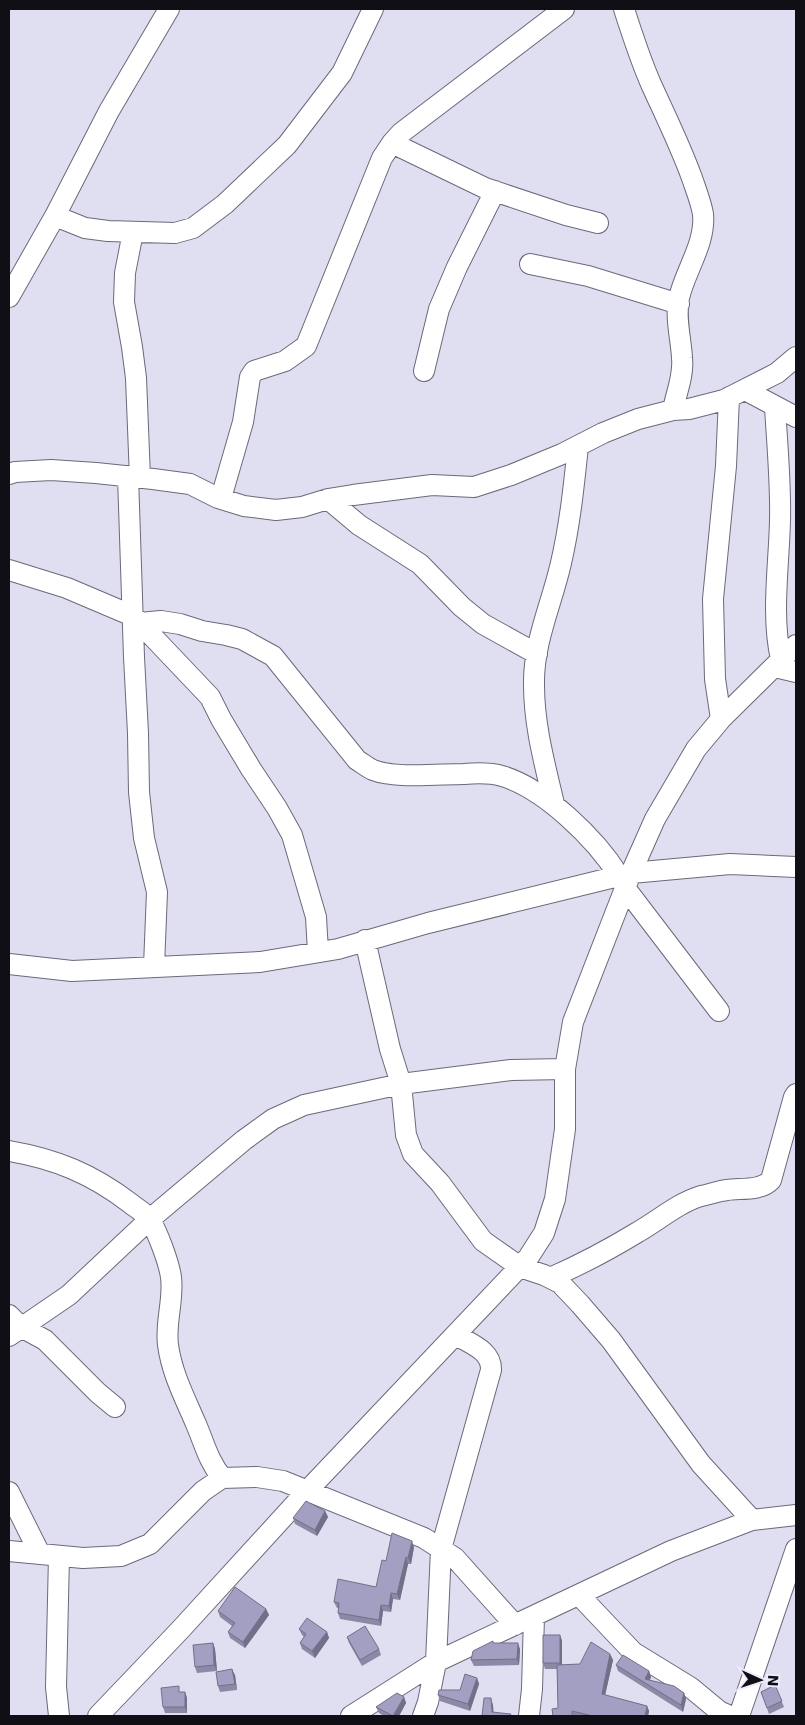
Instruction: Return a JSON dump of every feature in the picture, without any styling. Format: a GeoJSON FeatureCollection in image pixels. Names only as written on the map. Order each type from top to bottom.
{"type":"FeatureCollection","features":[{"type":"Feature","properties":{"kind":"street"},"geometry":{"type":"LineString","coordinates":[[9,297],[109,111],[169,9]]}},
{"type":"Feature","properties":{"kind":"street"},"geometry":{"type":"LineString","coordinates":[[54,216],[85,228],[175,233],[193,228],[225,204],[287,145],[334,86],[373,9]]}},
{"type":"Feature","properties":{"kind":"street"},"geometry":{"type":"LineString","coordinates":[[221,498],[243,422],[250,377],[254,370],[285,361],[306,346],[382,158],[392,143],[401,133],[564,9]]}},
{"type":"Feature","properties":{"kind":"street"},"geometry":{"type":"LineString","coordinates":[[624,9],[651,83],[681,147],[701,203],[703,216],[700,237],[679,298],[678,337],[682,358],[682,376],[676,390],[674,410]]}},
{"type":"Feature","properties":{"kind":"street"},"geometry":{"type":"LineString","coordinates":[[392,143],[495,191],[566,216],[598,223]]}},
{"type":"Feature","properties":{"kind":"street"},"geometry":{"type":"LineString","coordinates":[[424,371],[439,310],[495,191]]}},
{"type":"Feature","properties":{"kind":"street"},"geometry":{"type":"LineString","coordinates":[[133,232],[125,273],[124,302],[136,378],[134,477],[139,792],[144,838],[157,892],[154,966]]}},
{"type":"Feature","properties":{"kind":"street"},"geometry":{"type":"LineString","coordinates":[[530,264],[588,276],[679,304]]}},
{"type":"Feature","properties":{"kind":"street"},"geometry":{"type":"LineString","coordinates":[[9,474],[51,470],[190,484],[244,506],[276,510],[302,507],[328,499],[432,485],[474,486],[512,475],[638,419],[674,410],[689,409],[737,394],[777,372],[796,357]]}},
{"type":"Feature","properties":{"kind":"street"},"geometry":{"type":"LineString","coordinates":[[737,394],[775,406],[796,417]]}},
{"type":"Feature","properties":{"kind":"street"},"geometry":{"type":"LineString","coordinates":[[721,719],[715,679],[713,599],[726,466],[737,394]]}},
{"type":"Feature","properties":{"kind":"street"},"geometry":{"type":"LineString","coordinates":[[775,406],[780,518],[777,616],[778,663]]}},
{"type":"Feature","properties":{"kind":"street"},"geometry":{"type":"LineString","coordinates":[[554,804],[540,747],[534,684],[538,644],[561,562],[572,502],[578,446]]}},
{"type":"Feature","properties":{"kind":"street"},"geometry":{"type":"LineString","coordinates":[[328,499],[359,525],[420,564],[462,607],[483,624],[537,654]]}},
{"type":"Feature","properties":{"kind":"street"},"geometry":{"type":"LineString","coordinates":[[9,570],[67,588],[137,619],[180,624],[202,631],[242,639],[273,656],[357,760],[374,770],[429,776],[501,775],[554,804],[626,879],[720,1011]]}},
{"type":"Feature","properties":{"kind":"street"},"geometry":{"type":"LineString","coordinates":[[137,619],[210,697],[221,719],[285,821],[292,835],[316,917],[318,952]]}},
{"type":"Feature","properties":{"kind":"street"},"geometry":{"type":"LineString","coordinates":[[98,1716],[181,1629],[308,1490],[528,1258],[544,1233],[555,1199],[565,1129],[565,1069],[573,1022],[626,879],[660,811],[696,750],[721,719],[796,645]]}},
{"type":"Feature","properties":{"kind":"street"},"geometry":{"type":"LineString","coordinates":[[778,663],[796,672]]}},
{"type":"Feature","properties":{"kind":"street"},"geometry":{"type":"LineString","coordinates":[[9,964],[72,971],[260,962],[338,949],[366,940],[626,879],[730,864],[796,867]]}},
{"type":"Feature","properties":{"kind":"street"},"geometry":{"type":"LineString","coordinates":[[366,940],[390,1050],[401,1084],[406,1135],[413,1154],[440,1183],[483,1241],[520,1267],[560,1283],[611,1340],[701,1464],[752,1520]]}},
{"type":"Feature","properties":{"kind":"street"},"geometry":{"type":"LineString","coordinates":[[13,1326],[69,1295],[150,1219],[244,1140],[273,1119],[304,1106],[401,1084],[511,1070],[565,1069]]}},
{"type":"Feature","properties":{"kind":"street"},"geometry":{"type":"LineString","coordinates":[[550,1278],[579,1265],[638,1232],[674,1209],[700,1196],[767,1184],[771,1180],[796,1094]]}},
{"type":"Feature","properties":{"kind":"street"},"geometry":{"type":"LineString","coordinates":[[9,1151],[55,1162],[77,1171],[107,1186],[150,1219],[171,1277],[172,1297],[167,1324],[168,1346],[176,1382],[212,1465],[222,1478]]}},
{"type":"Feature","properties":{"kind":"street"},"geometry":{"type":"LineString","coordinates":[[13,1326],[45,1340],[98,1393],[115,1407]]}},
{"type":"Feature","properties":{"kind":"street"},"geometry":{"type":"LineString","coordinates":[[423,1716],[428,1702],[436,1662],[441,1549],[492,1364],[486,1353],[456,1335]]}},
{"type":"Feature","properties":{"kind":"street"},"geometry":{"type":"LineString","coordinates":[[9,1551],[83,1558],[121,1556],[150,1544],[203,1491],[222,1478],[257,1477],[283,1481],[308,1490],[424,1538],[455,1558],[515,1625]]}},
{"type":"Feature","properties":{"kind":"street"},"geometry":{"type":"LineString","coordinates":[[9,1492],[50,1555],[59,1716]]}},
{"type":"Feature","properties":{"kind":"street"},"geometry":{"type":"LineString","coordinates":[[351,1716],[436,1662],[671,1551],[752,1520],[796,1515]]}},
{"type":"Feature","properties":{"kind":"street"},"geometry":{"type":"LineString","coordinates":[[738,1716],[796,1549]]}},
{"type":"Feature","properties":{"kind":"street"},"geometry":{"type":"LineString","coordinates":[[579,1595],[633,1652],[690,1687],[722,1714]]}},
{"type":"Feature","properties":{"kind":"street"},"geometry":{"type":"LineString","coordinates":[[529,1716],[532,1689],[534,1616]]}},
{"type":"Feature","properties":{"kind":"building"},"geometry":{"type":"Polygon","coordinates":[[[306,1501],[325,1511],[315,1530],[293,1518],[306,1501]]]}},
{"type":"Feature","properties":{"kind":"building"},"geometry":{"type":"Polygon","coordinates":[[[392,1533],[412,1541],[397,1594],[391,1593],[389,1606],[381,1605],[379,1620],[338,1613],[339,1603],[334,1602],[338,1579],[376,1587],[382,1560],[386,1561],[392,1533]]]}},
{"type":"Feature","properties":{"kind":"building"},"geometry":{"type":"Polygon","coordinates":[[[235,1587],[266,1609],[243,1642],[228,1632],[235,1623],[218,1611],[235,1587]]]}},
{"type":"Feature","properties":{"kind":"building"},"geometry":{"type":"Polygon","coordinates":[[[307,1618],[327,1632],[312,1651],[300,1643],[306,1634],[299,1629],[307,1618]]]}},
{"type":"Feature","properties":{"kind":"building"},"geometry":{"type":"Polygon","coordinates":[[[365,1626],[379,1649],[360,1660],[347,1637],[365,1626]]]}},
{"type":"Feature","properties":{"kind":"building"},"geometry":{"type":"Polygon","coordinates":[[[543,1635],[560,1635],[560,1663],[543,1663],[543,1635]]]}},
{"type":"Feature","properties":{"kind":"building"},"geometry":{"type":"Polygon","coordinates":[[[493,1641],[493,1643],[518,1643],[517,1659],[471,1660],[473,1651],[493,1641]]]}},
{"type":"Feature","properties":{"kind":"building"},"geometry":{"type":"Polygon","coordinates":[[[591,1642],[610,1654],[602,1694],[647,1706],[645,1716],[593,1716],[572,1711],[572,1716],[553,1716],[552,1709],[558,1708],[557,1665],[580,1664],[591,1642]]]}},
{"type":"Feature","properties":{"kind":"building"},"geometry":{"type":"Polygon","coordinates":[[[213,1643],[214,1665],[195,1667],[193,1645],[213,1643]]]}},
{"type":"Feature","properties":{"kind":"building"},"geometry":{"type":"Polygon","coordinates":[[[623,1655],[649,1671],[645,1679],[674,1686],[684,1693],[681,1705],[616,1665],[623,1655]]]}},
{"type":"Feature","properties":{"kind":"building"},"geometry":{"type":"Polygon","coordinates":[[[232,1669],[235,1684],[218,1686],[216,1672],[232,1669]]]}},
{"type":"Feature","properties":{"kind":"building"},"geometry":{"type":"Polygon","coordinates":[[[465,1674],[477,1678],[468,1704],[438,1695],[439,1690],[460,1690],[465,1674]]]}},
{"type":"Feature","properties":{"kind":"building"},"geometry":{"type":"Polygon","coordinates":[[[775,1685],[782,1701],[767,1708],[761,1692],[775,1685]]]}},
{"type":"Feature","properties":{"kind":"building"},"geometry":{"type":"Polygon","coordinates":[[[179,1686],[179,1692],[185,1692],[185,1707],[163,1707],[161,1688],[179,1686]]]}},
{"type":"Feature","properties":{"kind":"building"},"geometry":{"type":"Polygon","coordinates":[[[397,1693],[404,1697],[393,1716],[376,1707],[397,1693]]]}},
{"type":"Feature","properties":{"kind":"building"},"geometry":{"type":"Polygon","coordinates":[[[484,1698],[491,1698],[492,1712],[511,1714],[510,1716],[482,1716],[484,1698]]]}}]}
